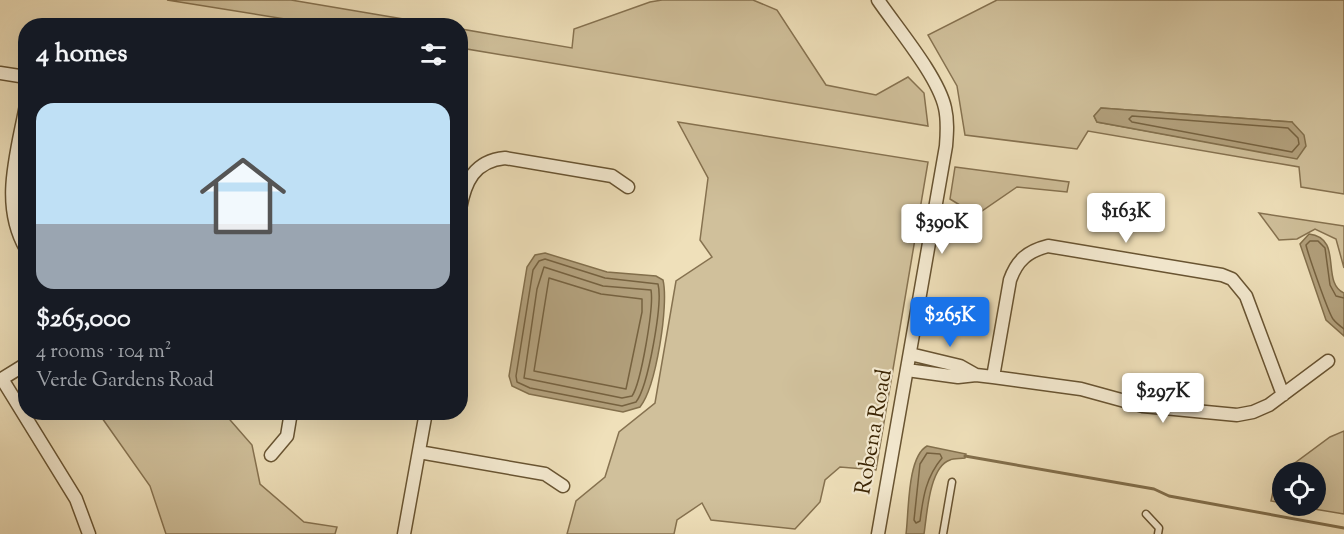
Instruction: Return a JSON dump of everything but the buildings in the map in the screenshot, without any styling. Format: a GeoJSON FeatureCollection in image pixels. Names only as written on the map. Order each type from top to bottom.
{"type":"FeatureCollection","features":[{"type":"Feature","properties":{"kind":"street","name":"Robena Road"},"geometry":{"type":"LineString","coordinates":[[878,0],[935,83],[945,106],[947,126],[878,534]]}},
{"type":"Feature","properties":{"kind":"street"},"geometry":{"type":"LineString","coordinates":[[0,73],[18,76]]}},
{"type":"Feature","properties":{"kind":"street"},"geometry":{"type":"LineString","coordinates":[[18,156],[10,208],[18,237]]}},
{"type":"Feature","properties":{"kind":"street"},"geometry":{"type":"LineString","coordinates":[[468,181],[480,166],[505,158],[612,176],[628,188]]}},
{"type":"Feature","properties":{"kind":"street"},"geometry":{"type":"LineString","coordinates":[[993,377],[1010,280],[1015,266],[1035,249],[1048,246],[1222,274],[1232,279],[1246,296],[1283,394]]}},
{"type":"Feature","properties":{"kind":"street"},"geometry":{"type":"LineString","coordinates":[[910,354],[960,366],[976,375]]}},
{"type":"Feature","properties":{"kind":"street"},"geometry":{"type":"LineString","coordinates":[[907,370],[958,377],[976,375],[1081,389],[1143,406],[1223,415],[1253,412],[1283,394],[1328,361]]}},
{"type":"Feature","properties":{"kind":"street"},"geometry":{"type":"LineString","coordinates":[[18,369],[1,380],[18,407]]}},
{"type":"Feature","properties":{"kind":"street"},"geometry":{"type":"LineString","coordinates":[[26,420],[76,499],[89,534]]}},
{"type":"Feature","properties":{"kind":"street"},"geometry":{"type":"LineString","coordinates":[[271,455],[286,436],[289,420]]}},
{"type":"Feature","properties":{"kind":"street"},"geometry":{"type":"LineString","coordinates":[[404,534],[425,420]]}},
{"type":"Feature","properties":{"kind":"street"},"geometry":{"type":"LineString","coordinates":[[419,452],[545,474],[563,486]]}},
{"type":"Feature","properties":{"kind":"lane"},"geometry":{"type":"LineString","coordinates":[[943,534],[952,482]]}},
{"type":"Feature","properties":{"kind":"lane"},"geometry":{"type":"LineString","coordinates":[[1146,514],[1159,528],[1158,534]]}},
{"type":"Feature","properties":{"kind":"shaded area"},"geometry":{"type":"Polygon","coordinates":[[[167,0],[291,0],[398,18],[279,18],[167,0]]]}},
{"type":"Feature","properties":{"kind":"shaded area"},"geometry":{"type":"Polygon","coordinates":[[[753,0],[777,10],[826,85],[876,95],[908,77],[924,93],[928,126],[468,49],[468,30],[572,48],[574,29],[650,2],[753,0]]]}},
{"type":"Feature","properties":{"kind":"shaded area"},"geometry":{"type":"Polygon","coordinates":[[[997,0],[1344,0],[1344,194],[1301,187],[1299,167],[1088,131],[1077,149],[965,135],[957,86],[928,35],[997,0]],[[1101,108],[1094,116],[1097,122],[1297,158],[1292,122],[1101,108]]]}},
{"type":"Feature","properties":{"kind":"shaded area"},"geometry":{"type":"Polygon","coordinates":[[[678,122],[928,162],[876,470],[840,467],[825,480],[820,502],[795,529],[711,520],[702,503],[677,520],[674,534],[567,534],[576,501],[605,477],[619,432],[655,403],[676,281],[712,257],[700,240],[708,178],[678,122]]]}},
{"type":"Feature","properties":{"kind":"shaded area"},"geometry":{"type":"Polygon","coordinates":[[[955,167],[1069,182],[1067,192],[1017,187],[976,215],[950,199],[955,167]]]}},
{"type":"Feature","properties":{"kind":"shaded area"},"geometry":{"type":"Polygon","coordinates":[[[1259,213],[1344,226],[1344,268],[1336,239],[1315,229],[1297,239],[1279,240],[1259,213]]]}},
{"type":"Feature","properties":{"kind":"shaded area"},"geometry":{"type":"Polygon","coordinates":[[[103,420],[230,420],[252,445],[260,484],[304,522],[337,527],[335,534],[166,534],[150,486],[103,420]]]}},
{"type":"Feature","properties":{"kind":"shaded area"},"geometry":{"type":"Polygon","coordinates":[[[1344,431],[1344,514],[1326,511],[1326,462],[1296,462],[1330,437],[1344,431]]]}},
{"type":"Feature","properties":{"kind":"water"},"geometry":{"type":"Polygon","coordinates":[[[1101,108],[1292,122],[1304,135],[1306,146],[1297,159],[1097,122],[1094,116],[1101,108]]]}},
{"type":"Feature","properties":{"kind":"water"},"geometry":{"type":"Polygon","coordinates":[[[1309,234],[1320,237],[1326,243],[1333,280],[1344,293],[1344,336],[1326,320],[1300,244],[1309,234]]]}},
{"type":"Feature","properties":{"kind":"water"},"geometry":{"type":"Polygon","coordinates":[[[545,253],[607,272],[656,276],[663,280],[664,308],[660,345],[651,382],[640,407],[623,412],[529,394],[512,386],[509,376],[527,267],[535,255],[545,253]]]}},
{"type":"Feature","properties":{"kind":"water"},"geometry":{"type":"Polygon","coordinates":[[[927,446],[966,454],[965,458],[953,459],[943,464],[933,481],[924,534],[906,534],[912,473],[920,452],[927,446]]]}},
{"type":"Feature","properties":{"kind":"waterway"},"geometry":{"type":"LineString","coordinates":[[965,456],[1154,489],[1169,496],[1344,528]]}}]}
